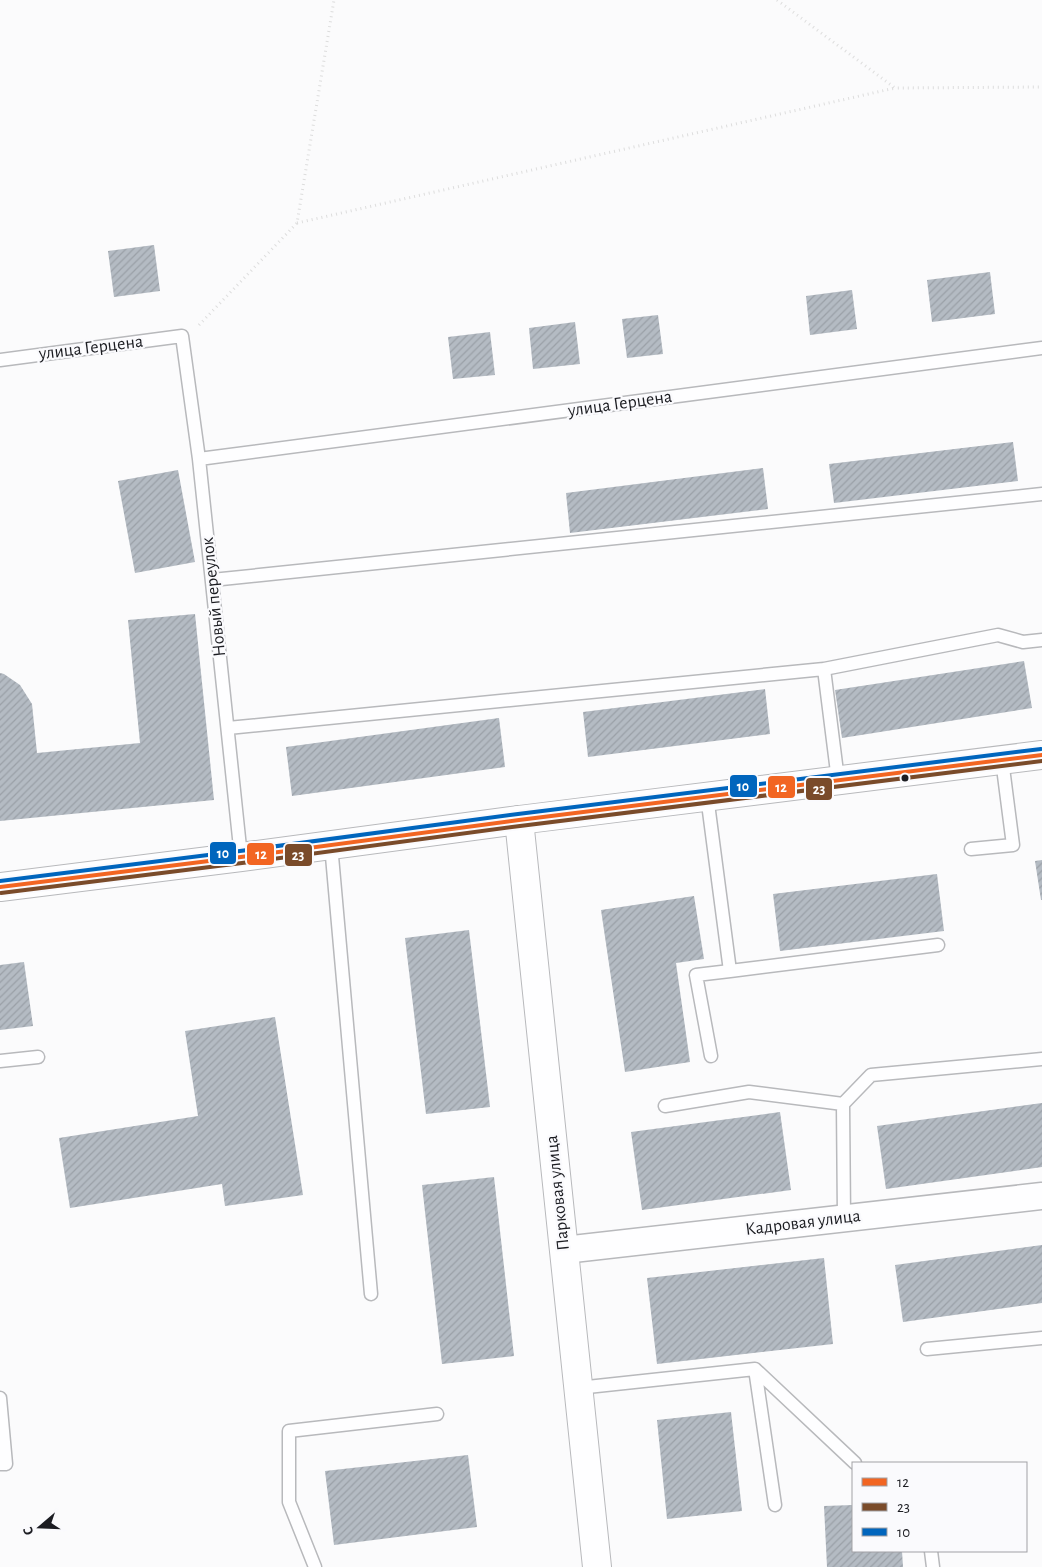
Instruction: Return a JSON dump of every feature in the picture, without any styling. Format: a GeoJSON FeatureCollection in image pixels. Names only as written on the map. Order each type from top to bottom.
{"type":"FeatureCollection","features":[{"type":"Feature","properties":{"kind":"main road"},"geometry":{"type":"LineString","coordinates":[[0,887],[1042,755]]}},
{"type":"Feature","properties":{"kind":"main road","name":"Парковая улица"},"geometry":{"type":"LineString","coordinates":[[520,820],[597,1567]]}},
{"type":"Feature","properties":{"kind":"street","name":"Кадровая улица"},"geometry":{"type":"LineString","coordinates":[[564,1250],[1042,1196]]}},
{"type":"Feature","properties":{"kind":"lane","name":"улица Герцена"},"geometry":{"type":"LineString","coordinates":[[0,360],[182,339]]}},
{"type":"Feature","properties":{"kind":"lane","name":"Новый переулок"},"geometry":{"type":"LineString","coordinates":[[182,339],[199,459],[241,857]]}},
{"type":"Feature","properties":{"kind":"lane","name":"улица Герцена"},"geometry":{"type":"LineString","coordinates":[[199,459],[1042,348]]}},
{"type":"Feature","properties":{"kind":"lane"},"geometry":{"type":"LineString","coordinates":[[212,580],[1042,494]]}},
{"type":"Feature","properties":{"kind":"lane"},"geometry":{"type":"LineString","coordinates":[[228,728],[824,669],[998,635],[1023,642],[1042,640]]}},
{"type":"Feature","properties":{"kind":"lane"},"geometry":{"type":"LineString","coordinates":[[824,669],[838,780]]}},
{"type":"Feature","properties":{"kind":"lane"},"geometry":{"type":"LineString","coordinates":[[971,850],[1014,845],[1002,760]]}},
{"type":"Feature","properties":{"kind":"lane"},"geometry":{"type":"LineString","coordinates":[[707,796],[730,971]]}},
{"type":"Feature","properties":{"kind":"lane"},"geometry":{"type":"LineString","coordinates":[[331,845],[371,1294]]}},
{"type":"Feature","properties":{"kind":"lane"},"geometry":{"type":"LineString","coordinates":[[711,1056],[696,975],[938,945]]}},
{"type":"Feature","properties":{"kind":"lane"},"geometry":{"type":"LineString","coordinates":[[0,1061],[38,1057]]}},
{"type":"Feature","properties":{"kind":"lane"},"geometry":{"type":"LineString","coordinates":[[844,1218],[844,1104],[871,1075],[1042,1059]]}},
{"type":"Feature","properties":{"kind":"lane"},"geometry":{"type":"LineString","coordinates":[[665,1106],[749,1092],[844,1104]]}},
{"type":"Feature","properties":{"kind":"lane"},"geometry":{"type":"LineString","coordinates":[[926,1349],[1042,1338]]}},
{"type":"Feature","properties":{"kind":"lane"},"geometry":{"type":"LineString","coordinates":[[578,1388],[755,1369],[855,1462]]}},
{"type":"Feature","properties":{"kind":"lane"},"geometry":{"type":"LineString","coordinates":[[755,1369],[775,1504]]}},
{"type":"Feature","properties":{"kind":"lane"},"geometry":{"type":"LineString","coordinates":[[0,1398],[6,1464],[0,1464]]}},
{"type":"Feature","properties":{"kind":"lane"},"geometry":{"type":"LineString","coordinates":[[314,1567],[289,1502],[289,1430],[437,1414]]}},
{"type":"Feature","properties":{"kind":"lane"},"geometry":{"type":"LineString","coordinates":[[931,1552],[933,1567]]}},
{"type":"Feature","properties":{"kind":"path"},"geometry":{"type":"LineString","coordinates":[[297,223],[334,0]]}},
{"type":"Feature","properties":{"kind":"path"},"geometry":{"type":"LineString","coordinates":[[777,0],[894,88]]}},
{"type":"Feature","properties":{"kind":"path"},"geometry":{"type":"LineString","coordinates":[[182,339],[297,223],[894,88],[1042,86]]}},
{"type":"Feature","properties":{"kind":"building"},"geometry":{"type":"Polygon","coordinates":[[[154,245],[160,291],[114,297],[108,251],[154,245]]]}},
{"type":"Feature","properties":{"kind":"building"},"geometry":{"type":"Polygon","coordinates":[[[990,272],[995,314],[932,322],[927,280],[990,272]]]}},
{"type":"Feature","properties":{"kind":"building"},"geometry":{"type":"Polygon","coordinates":[[[852,290],[857,329],[810,335],[806,296],[852,290]]]}},
{"type":"Feature","properties":{"kind":"building"},"geometry":{"type":"Polygon","coordinates":[[[658,315],[663,354],[627,358],[622,319],[658,315]]]}},
{"type":"Feature","properties":{"kind":"building"},"geometry":{"type":"Polygon","coordinates":[[[575,322],[580,364],[533,369],[529,328],[575,322]]]}},
{"type":"Feature","properties":{"kind":"building"},"geometry":{"type":"Polygon","coordinates":[[[490,332],[495,375],[453,379],[448,337],[490,332]]]}},
{"type":"Feature","properties":{"kind":"building"},"geometry":{"type":"Polygon","coordinates":[[[1013,442],[1018,481],[834,503],[829,464],[1013,442]]]}},
{"type":"Feature","properties":{"kind":"building"},"geometry":{"type":"Polygon","coordinates":[[[763,468],[768,509],[570,533],[566,493],[763,468]]]}},
{"type":"Feature","properties":{"kind":"building"},"geometry":{"type":"Polygon","coordinates":[[[178,470],[195,562],[135,573],[118,481],[178,470]]]}},
{"type":"Feature","properties":{"kind":"building"},"geometry":{"type":"Polygon","coordinates":[[[195,614],[214,800],[0,821],[0,673],[20,685],[32,704],[37,753],[140,743],[128,620],[195,614]]]}},
{"type":"Feature","properties":{"kind":"building"},"geometry":{"type":"Polygon","coordinates":[[[1024,661],[1032,708],[842,738],[835,690],[1024,661]]]}},
{"type":"Feature","properties":{"kind":"building"},"geometry":{"type":"Polygon","coordinates":[[[765,689],[770,734],[588,757],[583,712],[765,689]]]}},
{"type":"Feature","properties":{"kind":"building"},"geometry":{"type":"Polygon","coordinates":[[[499,718],[505,767],[292,796],[286,747],[499,718]]]}},
{"type":"Feature","properties":{"kind":"building"},"geometry":{"type":"Polygon","coordinates":[[[1042,860],[1042,900],[1041,900],[1035,861],[1042,860]]]}},
{"type":"Feature","properties":{"kind":"building"},"geometry":{"type":"Polygon","coordinates":[[[937,874],[944,931],[780,951],[773,894],[937,874]]]}},
{"type":"Feature","properties":{"kind":"building"},"geometry":{"type":"Polygon","coordinates":[[[694,896],[704,959],[676,963],[690,1062],[625,1072],[601,910],[694,896]]]}},
{"type":"Feature","properties":{"kind":"building"},"geometry":{"type":"Polygon","coordinates":[[[469,930],[490,1107],[426,1114],[405,938],[469,930]]]}},
{"type":"Feature","properties":{"kind":"building"},"geometry":{"type":"Polygon","coordinates":[[[24,962],[33,1026],[0,1030],[0,965],[24,962]]]}},
{"type":"Feature","properties":{"kind":"building"},"geometry":{"type":"Polygon","coordinates":[[[275,1017],[303,1195],[225,1206],[222,1184],[70,1208],[59,1138],[198,1116],[185,1031],[275,1017]]]}},
{"type":"Feature","properties":{"kind":"building"},"geometry":{"type":"Polygon","coordinates":[[[1042,1103],[1042,1167],[886,1189],[877,1126],[1042,1103]]]}},
{"type":"Feature","properties":{"kind":"building"},"geometry":{"type":"Polygon","coordinates":[[[780,1112],[791,1190],[642,1210],[631,1132],[780,1112]]]}},
{"type":"Feature","properties":{"kind":"building"},"geometry":{"type":"Polygon","coordinates":[[[494,1177],[514,1356],[442,1364],[422,1185],[494,1177]]]}},
{"type":"Feature","properties":{"kind":"building"},"geometry":{"type":"Polygon","coordinates":[[[1042,1245],[1042,1303],[903,1322],[895,1265],[1042,1245]]]}},
{"type":"Feature","properties":{"kind":"building"},"geometry":{"type":"Polygon","coordinates":[[[824,1258],[833,1344],[657,1364],[647,1278],[824,1258]]]}},
{"type":"Feature","properties":{"kind":"building"},"geometry":{"type":"Polygon","coordinates":[[[731,1412],[742,1511],[667,1519],[657,1420],[731,1412]]]}},
{"type":"Feature","properties":{"kind":"building"},"geometry":{"type":"Polygon","coordinates":[[[468,1455],[477,1527],[334,1545],[325,1471],[468,1455]]]}},
{"type":"Feature","properties":{"kind":"building"},"geometry":{"type":"Polygon","coordinates":[[[852,1505],[852,1552],[902,1552],[903,1567],[827,1567],[824,1506],[852,1505]]]}},
{"type":"Feature","properties":{"kind":"transit line","name":"10"},"geometry":{"type":"LineString","coordinates":[[0,881],[1041,749]]}},
{"type":"Feature","properties":{"kind":"transit line","name":"12"},"geometry":{"type":"LineString","coordinates":[[0,887],[1042,755]]}},
{"type":"Feature","properties":{"kind":"transit line","name":"23"},"geometry":{"type":"LineString","coordinates":[[1,893],[1042,761]]}}]}
